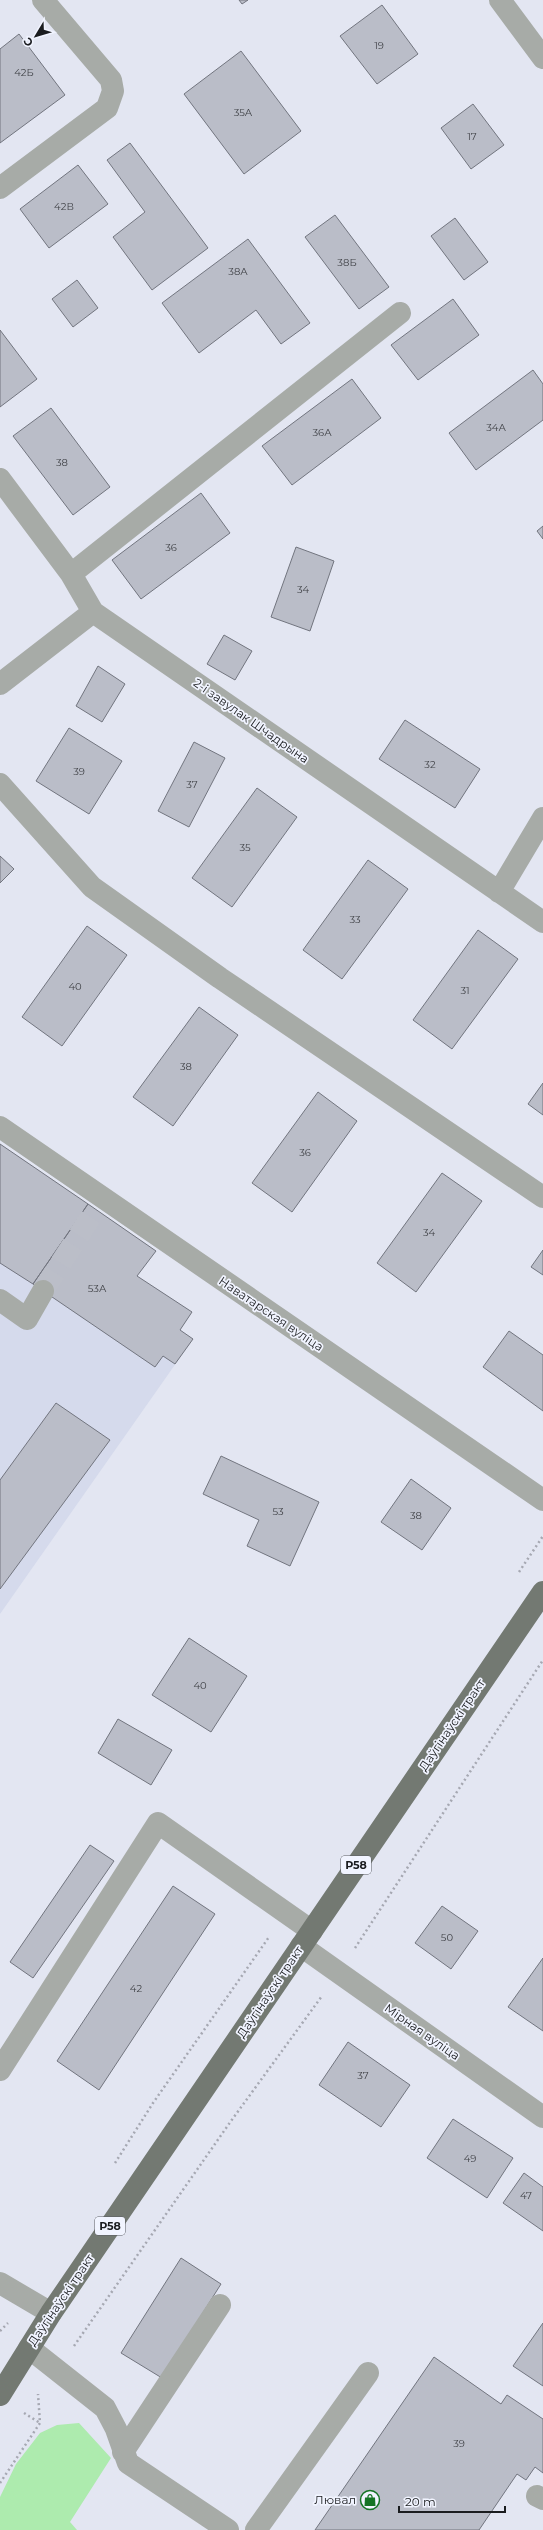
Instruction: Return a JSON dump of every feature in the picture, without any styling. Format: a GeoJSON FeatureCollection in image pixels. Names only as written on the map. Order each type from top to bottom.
{"type":"FeatureCollection","features":[{"type":"Feature","properties":{"kind":"main road","name":"Даўгінаўскі тракт"},"geometry":{"type":"LineString","coordinates":[[0,2395],[51,2313],[543,1592]]}},
{"type":"Feature","properties":{"kind":"street"},"geometry":{"type":"LineString","coordinates":[[0,188],[107,108],[113,91],[111,80],[43,0]]}},
{"type":"Feature","properties":{"kind":"street"},"geometry":{"type":"LineString","coordinates":[[500,0],[543,58]]}},
{"type":"Feature","properties":{"kind":"street"},"geometry":{"type":"LineString","coordinates":[[71,574],[400,313]]}},
{"type":"Feature","properties":{"kind":"street","name":"2-і завулак Шчадрына"},"geometry":{"type":"LineString","coordinates":[[0,479],[71,574],[93,612],[543,922]]}},
{"type":"Feature","properties":{"kind":"street"},"geometry":{"type":"LineString","coordinates":[[0,684],[93,612]]}},
{"type":"Feature","properties":{"kind":"street"},"geometry":{"type":"LineString","coordinates":[[0,784],[92,887],[220,978],[543,1196]]}},
{"type":"Feature","properties":{"kind":"street"},"geometry":{"type":"LineString","coordinates":[[499,892],[543,818]]}},
{"type":"Feature","properties":{"kind":"street","name":"Наватарская вуліца"},"geometry":{"type":"LineString","coordinates":[[0,1127],[99,1204],[543,1500]]}},
{"type":"Feature","properties":{"kind":"street"},"geometry":{"type":"LineString","coordinates":[[0,1300],[27,1319],[44,1291]]}},
{"type":"Feature","properties":{"kind":"street","name":"Мірная вуліца"},"geometry":{"type":"LineString","coordinates":[[0,2070],[158,1823],[307,1938],[338,1974],[543,2117]]}},
{"type":"Feature","properties":{"kind":"street"},"geometry":{"type":"LineString","coordinates":[[0,2283],[51,2313]]}},
{"type":"Feature","properties":{"kind":"street"},"geometry":{"type":"LineString","coordinates":[[123,2452],[220,2305]]}},
{"type":"Feature","properties":{"kind":"street"},"geometry":{"type":"LineString","coordinates":[[29,2348],[57,2368],[105,2408],[116,2429],[128,2463],[228,2530]]}},
{"type":"Feature","properties":{"kind":"street"},"geometry":{"type":"LineString","coordinates":[[256,2530],[368,2373]]}},
{"type":"Feature","properties":{"kind":"path"},"geometry":{"type":"LineString","coordinates":[[0,2483],[40,2423],[37,2389],[57,2368],[98,2314],[231,2121],[338,1974],[543,1660]]}},
{"type":"Feature","properties":{"kind":"shaded area"},"geometry":{"type":"Polygon","coordinates":[[[0,1144],[156,1251],[137,1276],[192,1312],[180,1330],[193,1339],[0,1614],[0,1144]]]}},
{"type":"Feature","properties":{"kind":"green space"},"geometry":{"type":"Polygon","coordinates":[[[79,2423],[111,2458],[70,2522],[77,2530],[0,2530],[0,2497],[16,2464],[40,2433],[57,2425],[79,2423]]]}},
{"type":"Feature","properties":{"kind":"building"},"geometry":{"type":"Polygon","coordinates":[[[239,0],[248,0],[242,4],[239,0]]]}},
{"type":"Feature","properties":{"kind":"building"},"geometry":{"type":"Polygon","coordinates":[[[382,5],[418,54],[377,84],[340,36],[382,5]]]}},
{"type":"Feature","properties":{"kind":"building"},"geometry":{"type":"Polygon","coordinates":[[[19,34],[65,95],[0,143],[0,49],[19,34]]]}},
{"type":"Feature","properties":{"kind":"building"},"geometry":{"type":"Polygon","coordinates":[[[241,51],[301,131],[244,174],[184,94],[241,51]]]}},
{"type":"Feature","properties":{"kind":"building"},"geometry":{"type":"Polygon","coordinates":[[[473,104],[504,145],[471,169],[441,128],[473,104]]]}},
{"type":"Feature","properties":{"kind":"building"},"geometry":{"type":"Polygon","coordinates":[[[130,143],[208,248],[152,290],[113,237],[145,212],[107,160],[130,143]]]}},
{"type":"Feature","properties":{"kind":"building"},"geometry":{"type":"Polygon","coordinates":[[[78,165],[108,204],[49,248],[20,209],[78,165]]]}},
{"type":"Feature","properties":{"kind":"building"},"geometry":{"type":"Polygon","coordinates":[[[335,215],[389,287],[359,309],[305,237],[335,215]]]}},
{"type":"Feature","properties":{"kind":"building"},"geometry":{"type":"Polygon","coordinates":[[[455,218],[488,262],[464,280],[431,236],[455,218]]]}},
{"type":"Feature","properties":{"kind":"building"},"geometry":{"type":"Polygon","coordinates":[[[248,239],[310,323],[281,344],[256,310],[199,353],[162,303],[248,239]]]}},
{"type":"Feature","properties":{"kind":"building"},"geometry":{"type":"Polygon","coordinates":[[[77,280],[98,308],[73,327],[52,299],[77,280]]]}},
{"type":"Feature","properties":{"kind":"building"},"geometry":{"type":"Polygon","coordinates":[[[453,299],[479,335],[418,380],[391,345],[453,299]]]}},
{"type":"Feature","properties":{"kind":"building"},"geometry":{"type":"Polygon","coordinates":[[[0,330],[37,379],[0,407],[0,330]]]}},
{"type":"Feature","properties":{"kind":"building"},"geometry":{"type":"Polygon","coordinates":[[[533,370],[543,384],[543,420],[476,470],[449,433],[533,370]]]}},
{"type":"Feature","properties":{"kind":"building"},"geometry":{"type":"Polygon","coordinates":[[[352,379],[381,418],[292,485],[262,446],[352,379]]]}},
{"type":"Feature","properties":{"kind":"building"},"geometry":{"type":"Polygon","coordinates":[[[51,408],[110,487],[73,515],[13,436],[51,408]]]}},
{"type":"Feature","properties":{"kind":"building"},"geometry":{"type":"Polygon","coordinates":[[[201,493],[230,533],[141,599],[112,560],[201,493]]]}},
{"type":"Feature","properties":{"kind":"building"},"geometry":{"type":"Polygon","coordinates":[[[543,526],[543,539],[537,531],[543,526]]]}},
{"type":"Feature","properties":{"kind":"building"},"geometry":{"type":"Polygon","coordinates":[[[296,547],[334,561],[310,631],[271,617],[296,547]]]}},
{"type":"Feature","properties":{"kind":"building"},"geometry":{"type":"Polygon","coordinates":[[[224,635],[252,651],[235,680],[207,664],[224,635]]]}},
{"type":"Feature","properties":{"kind":"building"},"geometry":{"type":"Polygon","coordinates":[[[98,666],[125,684],[102,722],[76,706],[98,666]]]}},
{"type":"Feature","properties":{"kind":"building"},"geometry":{"type":"Polygon","coordinates":[[[405,720],[480,769],[455,808],[379,759],[405,720]]]}},
{"type":"Feature","properties":{"kind":"building"},"geometry":{"type":"Polygon","coordinates":[[[69,728],[122,761],[89,814],[36,781],[69,728]]]}},
{"type":"Feature","properties":{"kind":"building"},"geometry":{"type":"Polygon","coordinates":[[[194,742],[225,758],[189,827],[158,811],[194,742]]]}},
{"type":"Feature","properties":{"kind":"building"},"geometry":{"type":"Polygon","coordinates":[[[257,788],[297,817],[232,907],[192,878],[257,788]]]}},
{"type":"Feature","properties":{"kind":"building"},"geometry":{"type":"Polygon","coordinates":[[[0,856],[14,869],[0,883],[0,856]]]}},
{"type":"Feature","properties":{"kind":"building"},"geometry":{"type":"Polygon","coordinates":[[[368,860],[408,889],[342,979],[303,950],[368,860]]]}},
{"type":"Feature","properties":{"kind":"building"},"geometry":{"type":"Polygon","coordinates":[[[87,926],[127,955],[62,1046],[22,1017],[87,926]]]}},
{"type":"Feature","properties":{"kind":"building"},"geometry":{"type":"Polygon","coordinates":[[[478,930],[518,959],[452,1049],[413,1020],[478,930]]]}},
{"type":"Feature","properties":{"kind":"building"},"geometry":{"type":"Polygon","coordinates":[[[199,1007],[238,1035],[173,1126],[133,1097],[199,1007]]]}},
{"type":"Feature","properties":{"kind":"building"},"geometry":{"type":"Polygon","coordinates":[[[543,1083],[543,1115],[528,1104],[543,1083]]]}},
{"type":"Feature","properties":{"kind":"building"},"geometry":{"type":"Polygon","coordinates":[[[318,1092],[357,1121],[292,1212],[252,1183],[318,1092]]]}},
{"type":"Feature","properties":{"kind":"building"},"geometry":{"type":"Polygon","coordinates":[[[0,1144],[88,1204],[33,1284],[0,1263],[0,1144]]]}},
{"type":"Feature","properties":{"kind":"building"},"geometry":{"type":"Polygon","coordinates":[[[442,1173],[482,1201],[416,1292],[377,1263],[442,1173]]]}},
{"type":"Feature","properties":{"kind":"building"},"geometry":{"type":"Polygon","coordinates":[[[88,1204],[156,1251],[137,1276],[192,1312],[180,1330],[193,1339],[175,1364],[163,1356],[155,1367],[33,1284],[88,1204]]]}},
{"type":"Feature","properties":{"kind":"building"},"geometry":{"type":"Polygon","coordinates":[[[543,1250],[543,1275],[531,1267],[543,1250]]]}},
{"type":"Feature","properties":{"kind":"building"},"geometry":{"type":"Polygon","coordinates":[[[509,1331],[543,1355],[543,1411],[483,1367],[509,1331]]]}},
{"type":"Feature","properties":{"kind":"building"},"geometry":{"type":"Polygon","coordinates":[[[56,1403],[110,1440],[0,1589],[0,1480],[56,1403]]]}},
{"type":"Feature","properties":{"kind":"building"},"geometry":{"type":"Polygon","coordinates":[[[221,1456],[319,1502],[290,1566],[247,1546],[259,1520],[203,1494],[221,1456]]]}},
{"type":"Feature","properties":{"kind":"building"},"geometry":{"type":"Polygon","coordinates":[[[411,1479],[451,1508],[422,1550],[381,1522],[411,1479]]]}},
{"type":"Feature","properties":{"kind":"building"},"geometry":{"type":"Polygon","coordinates":[[[189,1638],[247,1676],[211,1732],[152,1695],[189,1638]]]}},
{"type":"Feature","properties":{"kind":"building"},"geometry":{"type":"Polygon","coordinates":[[[118,1719],[172,1750],[151,1785],[98,1753],[118,1719]]]}},
{"type":"Feature","properties":{"kind":"building"},"geometry":{"type":"Polygon","coordinates":[[[90,1845],[114,1861],[33,1978],[10,1962],[90,1845]]]}},
{"type":"Feature","properties":{"kind":"building"},"geometry":{"type":"Polygon","coordinates":[[[173,1886],[215,1914],[99,2090],[57,2061],[173,1886]]]}},
{"type":"Feature","properties":{"kind":"building"},"geometry":{"type":"Polygon","coordinates":[[[442,1906],[478,1931],[451,1969],[415,1943],[442,1906]]]}},
{"type":"Feature","properties":{"kind":"building"},"geometry":{"type":"Polygon","coordinates":[[[543,1958],[543,2031],[508,2007],[543,1958]]]}},
{"type":"Feature","properties":{"kind":"building"},"geometry":{"type":"Polygon","coordinates":[[[348,2042],[410,2085],[381,2127],[319,2085],[348,2042]]]}},
{"type":"Feature","properties":{"kind":"building"},"geometry":{"type":"Polygon","coordinates":[[[453,2119],[513,2158],[487,2198],[427,2158],[453,2119]]]}},
{"type":"Feature","properties":{"kind":"building"},"geometry":{"type":"Polygon","coordinates":[[[524,2173],[543,2187],[543,2231],[503,2203],[524,2173]]]}},
{"type":"Feature","properties":{"kind":"building"},"geometry":{"type":"Polygon","coordinates":[[[181,2258],[221,2284],[162,2378],[121,2353],[181,2258]]]}},
{"type":"Feature","properties":{"kind":"building"},"geometry":{"type":"Polygon","coordinates":[[[543,2323],[543,2386],[513,2366],[543,2323]]]}},
{"type":"Feature","properties":{"kind":"building"},"geometry":{"type":"Polygon","coordinates":[[[434,2357],[501,2404],[507,2395],[543,2419],[543,2473],[535,2467],[526,2480],[517,2474],[479,2530],[315,2530],[434,2357]]]}},
{"type":"Feature","properties":{"kind":"tunnel"},"geometry":{"type":"LineString","coordinates":[[43,1291],[96,1209]]}},
{"type":"Feature","properties":{"kind":"place","name":"Лювал"},"geometry":{"type":"Point","coordinates":[370,2500]}}]}
